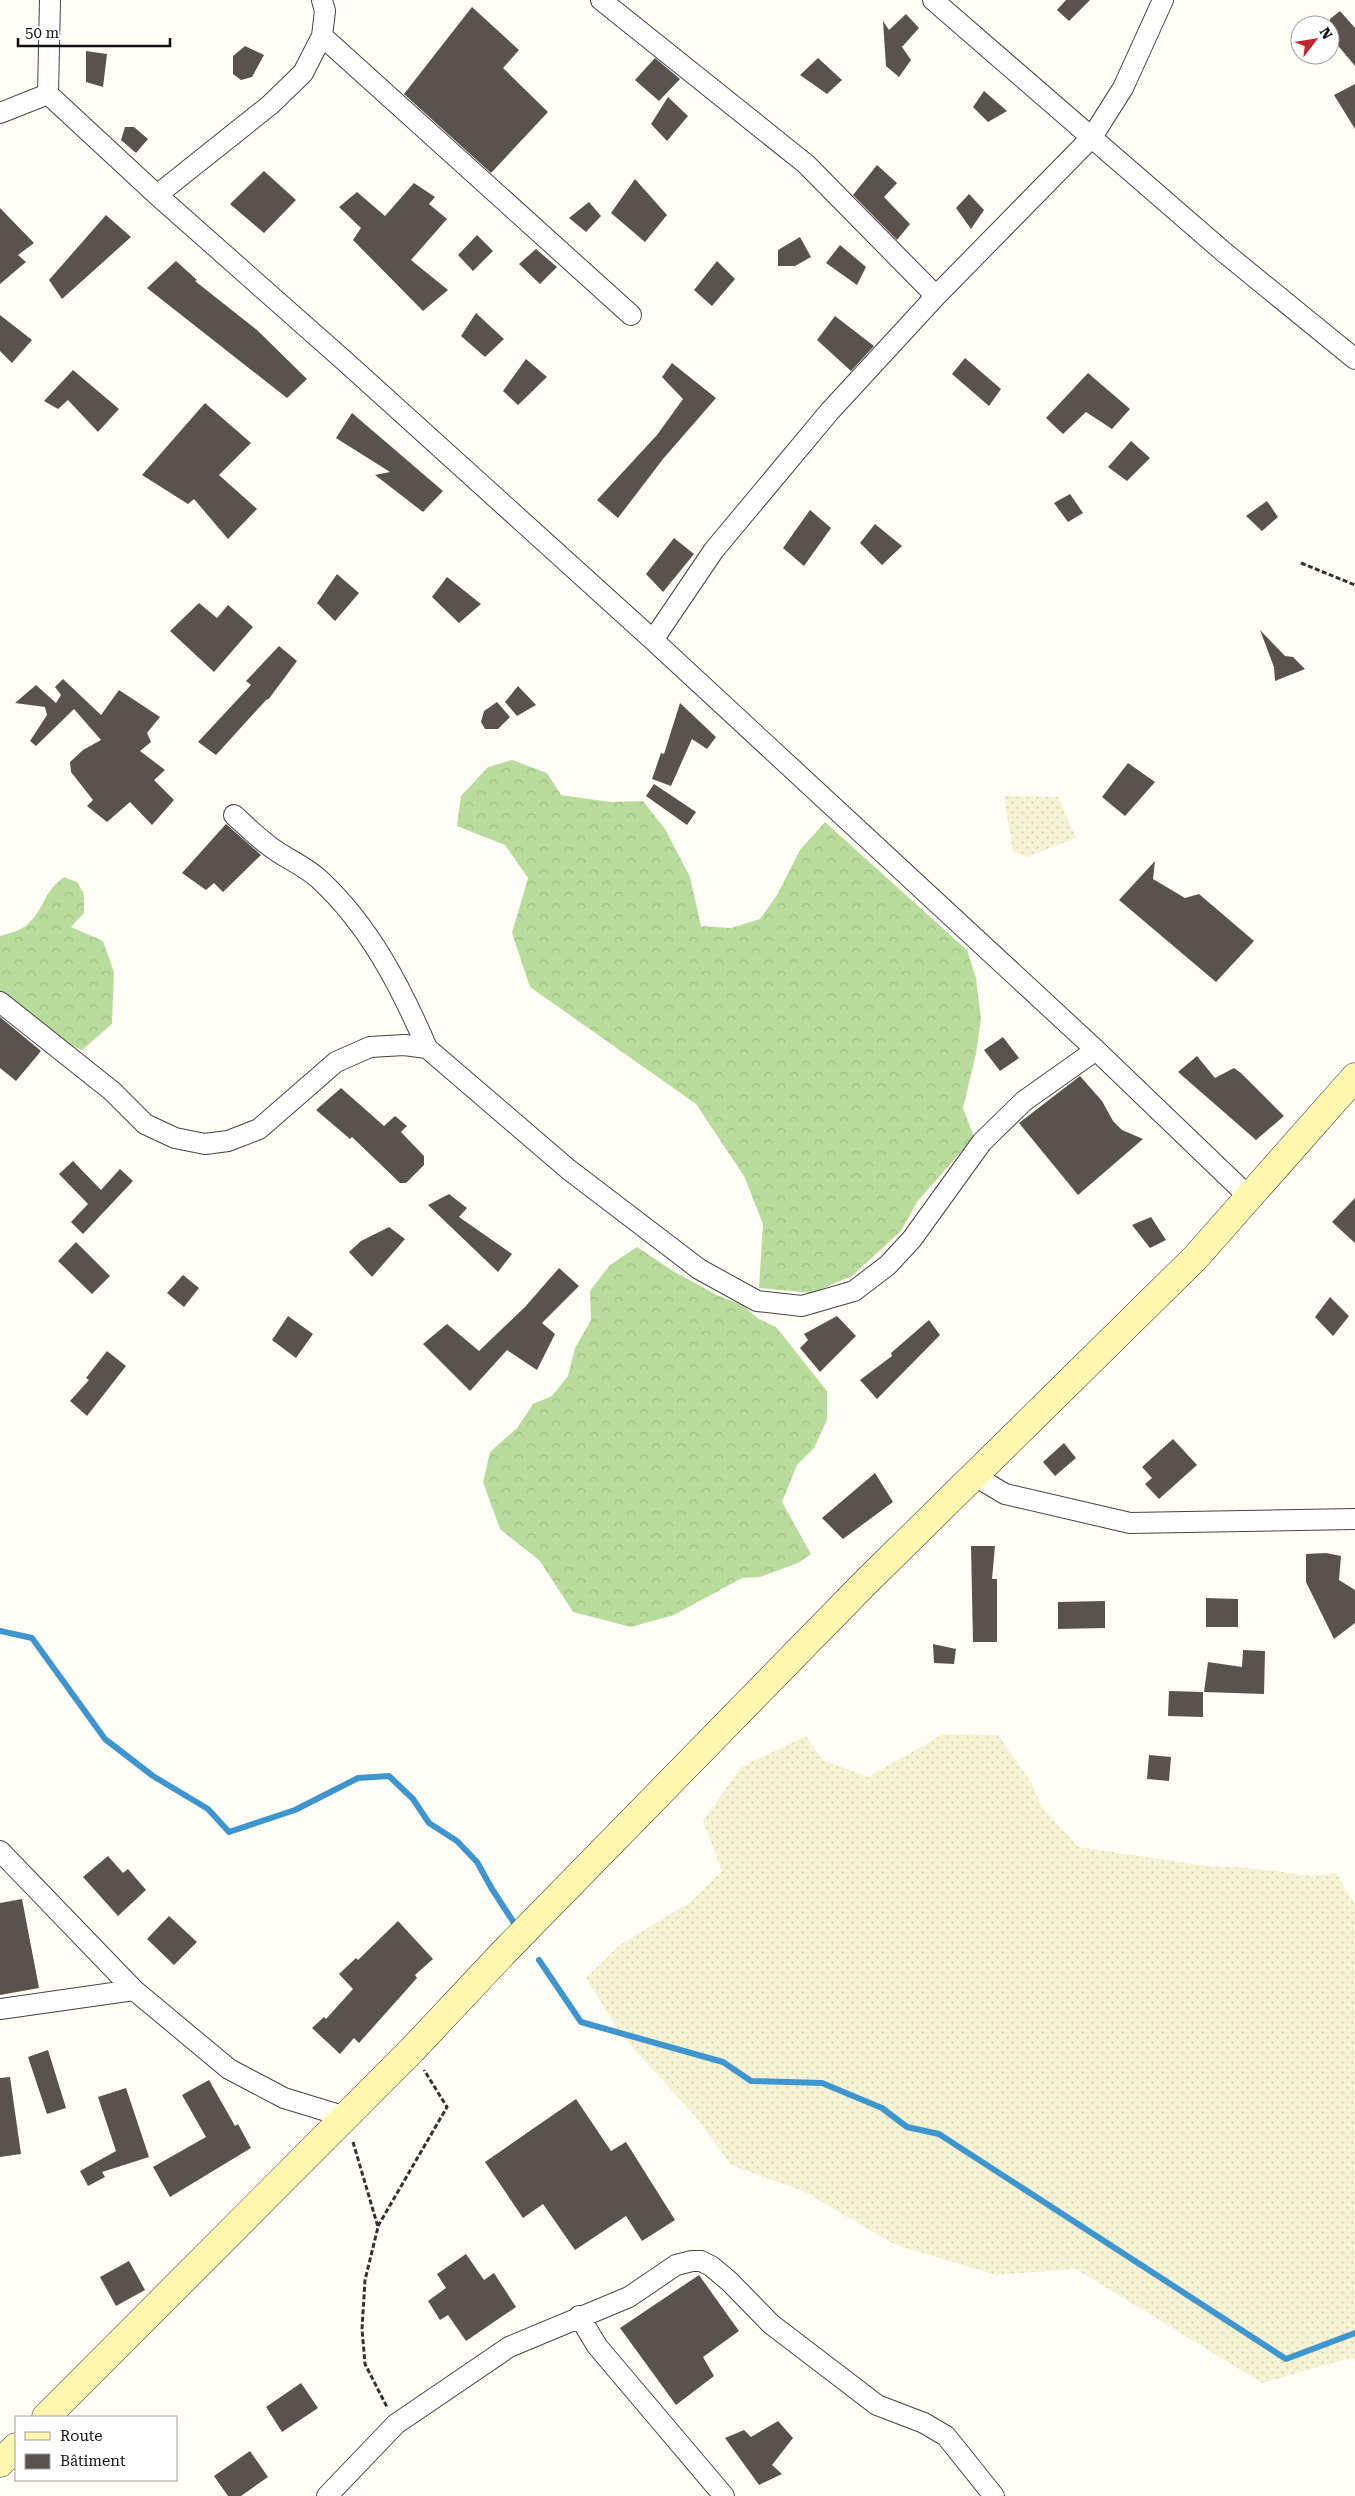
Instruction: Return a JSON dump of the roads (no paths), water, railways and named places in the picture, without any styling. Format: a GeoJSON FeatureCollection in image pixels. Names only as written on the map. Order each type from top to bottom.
{"type":"FeatureCollection","features":[{"type":"Feature","properties":{"kind":"main road"},"geometry":{"type":"LineString","coordinates":[[47,2416],[412,2050],[504,1951],[973,1474],[1196,1257],[1248,1196],[1355,1078]]}},
{"type":"Feature","properties":{"kind":"main road"},"geometry":{"type":"LineString","coordinates":[[0,2463],[15,2448]]}},
{"type":"Feature","properties":{"kind":"street"},"geometry":{"type":"LineString","coordinates":[[50,0],[48,94],[157,195],[428,436],[652,640],[1096,1050],[1248,1196]]}},
{"type":"Feature","properties":{"kind":"street"},"geometry":{"type":"LineString","coordinates":[[157,195],[270,104],[303,73],[322,36],[325,11],[322,0]]}},
{"type":"Feature","properties":{"kind":"street"},"geometry":{"type":"LineString","coordinates":[[601,0],[806,164],[936,296]]}},
{"type":"Feature","properties":{"kind":"street"},"geometry":{"type":"LineString","coordinates":[[933,0],[1225,253],[1355,359]]}},
{"type":"Feature","properties":{"kind":"street"},"geometry":{"type":"LineString","coordinates":[[652,640],[714,550],[830,411],[936,296],[1092,137],[1123,88],[1163,0]]}},
{"type":"Feature","properties":{"kind":"street"},"geometry":{"type":"LineString","coordinates":[[322,36],[631,315]]}},
{"type":"Feature","properties":{"kind":"street"},"geometry":{"type":"LineString","coordinates":[[0,113],[48,94]]}},
{"type":"Feature","properties":{"kind":"street"},"geometry":{"type":"LineString","coordinates":[[234,814],[269,846],[318,878],[344,904],[378,952],[404,995],[427,1048],[568,1168],[699,1269],[757,1301],[802,1306],[854,1291],[888,1266],[912,1239],[982,1142],[1024,1102],[1096,1050]]}},
{"type":"Feature","properties":{"kind":"street"},"geometry":{"type":"LineString","coordinates":[[0,1002],[112,1091],[145,1124],[175,1138],[205,1144],[228,1141],[259,1129],[336,1062],[370,1046],[404,1045],[427,1048]]}},
{"type":"Feature","properties":{"kind":"street"},"geometry":{"type":"LineString","coordinates":[[973,1474],[1005,1494],[1130,1523],[1355,1519]]}},
{"type":"Feature","properties":{"kind":"street"},"geometry":{"type":"LineString","coordinates":[[0,1851],[134,1990],[229,2069],[248,2081],[284,2098],[346,2117]]}},
{"type":"Feature","properties":{"kind":"street"},"geometry":{"type":"LineString","coordinates":[[0,2009],[134,1990]]}},
{"type":"Feature","properties":{"kind":"street"},"geometry":{"type":"LineString","coordinates":[[326,2496],[396,2424],[509,2347],[579,2316],[629,2297],[676,2265],[692,2261],[701,2261],[730,2282],[772,2324],[864,2396],[892,2412],[924,2423],[946,2436],[994,2496]]}},
{"type":"Feature","properties":{"kind":"street"},"geometry":{"type":"LineString","coordinates":[[579,2316],[598,2346],[724,2496]]}},
{"type":"Feature","properties":{"kind":"waterway"},"geometry":{"type":"LineString","coordinates":[[0,1631],[32,1638],[105,1739],[153,1776],[208,1809],[229,1832],[295,1810],[358,1778],[389,1776],[413,1799],[429,1823],[457,1841],[477,1862],[518,1929]]}},
{"type":"Feature","properties":{"kind":"waterway"},"geometry":{"type":"LineString","coordinates":[[539,1960],[581,2022],[723,2062],[751,2081],[822,2083],[882,2108],[907,2127],[939,2134],[1286,2359],[1355,2333]]}}]}
